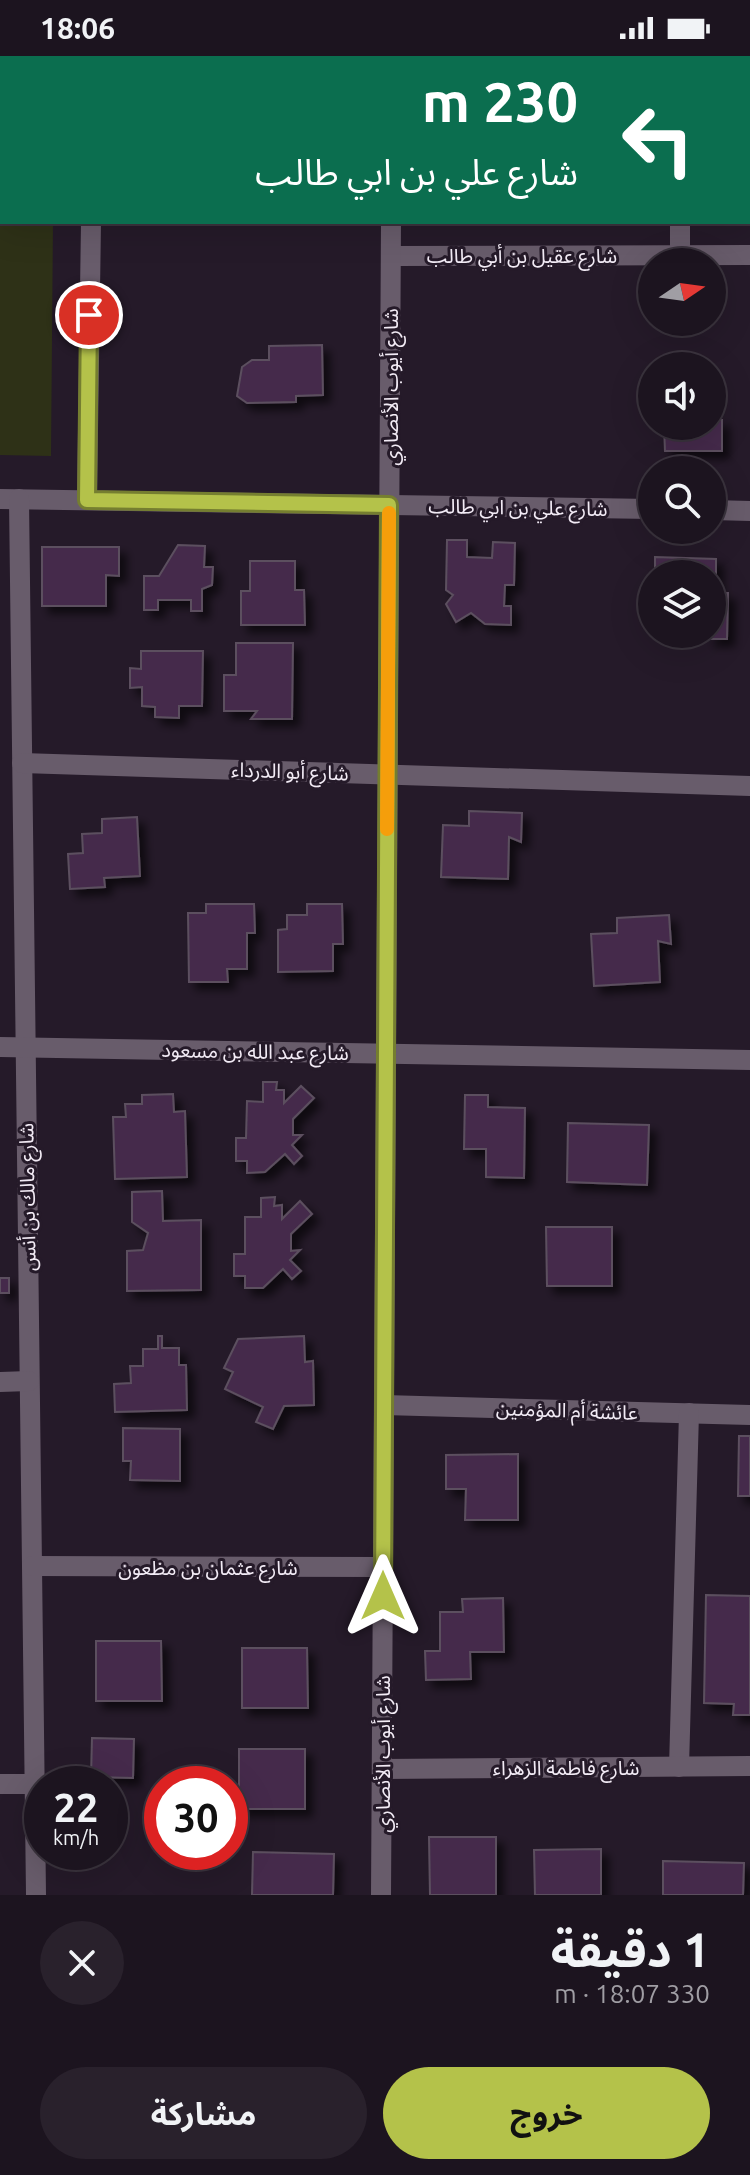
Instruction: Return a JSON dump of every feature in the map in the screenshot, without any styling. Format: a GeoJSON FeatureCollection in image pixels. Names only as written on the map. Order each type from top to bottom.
{"type":"FeatureCollection","features":[{"type":"Feature","properties":{"kind":"street"},"geometry":{"type":"LineString","coordinates":[[87,500],[91,224]]}},
{"type":"Feature","properties":{"kind":"street","name":"شارع أيوب الأنصاري"},"geometry":{"type":"LineString","coordinates":[[381,1895],[391,224]]}},
{"type":"Feature","properties":{"kind":"street"},"geometry":{"type":"LineString","coordinates":[[680,224],[680,248]]}},
{"type":"Feature","properties":{"kind":"street","name":"شارع عقيل بن أبي طالب"},"geometry":{"type":"LineString","coordinates":[[391,256],[638,255]]}},
{"type":"Feature","properties":{"kind":"street","name":"شارع عقيل بن أبي طالب"},"geometry":{"type":"LineString","coordinates":[[726,255],[750,255]]}},
{"type":"Feature","properties":{"kind":"street","name":"شارع علي بن ابي طالب"},"geometry":{"type":"LineString","coordinates":[[10,499],[638,509]]}},
{"type":"Feature","properties":{"kind":"street","name":"شارع مالك بن أنس"},"geometry":{"type":"LineString","coordinates":[[10,499],[22,763],[35,1766]]}},
{"type":"Feature","properties":{"kind":"street"},"geometry":{"type":"LineString","coordinates":[[726,510],[750,511]]}},
{"type":"Feature","properties":{"kind":"street","name":"شارع أبو الدرداء"},"geometry":{"type":"LineString","coordinates":[[22,763],[750,786]]}},
{"type":"Feature","properties":{"kind":"street","name":"شارع عبد الله بن مسعود"},"geometry":{"type":"LineString","coordinates":[[0,1047],[750,1060]]}},
{"type":"Feature","properties":{"kind":"street"},"geometry":{"type":"LineString","coordinates":[[0,1382],[29,1381]]}},
{"type":"Feature","properties":{"kind":"street","name":"عائشة أم المؤمنين"},"geometry":{"type":"LineString","coordinates":[[384,1405],[750,1415]]}},
{"type":"Feature","properties":{"kind":"street"},"geometry":{"type":"LineString","coordinates":[[679,1767],[689,1413]]}},
{"type":"Feature","properties":{"kind":"street","name":"شارع عثمان بن مظعون"},"geometry":{"type":"LineString","coordinates":[[32,1566],[383,1567]]}},
{"type":"Feature","properties":{"kind":"street","name":"شارع فاطمة الزهراء"},"geometry":{"type":"LineString","coordinates":[[382,1769],[750,1766]]}},
{"type":"Feature","properties":{"kind":"street"},"geometry":{"type":"LineString","coordinates":[[0,1784],[24,1784]]}},
{"type":"Feature","properties":{"kind":"street","name":"شارع مالك بن أنس"},"geometry":{"type":"LineString","coordinates":[[36,1870],[36,1895]]}},
{"type":"Feature","properties":{"kind":"green space"},"geometry":{"type":"Polygon","coordinates":[[[0,224],[53,224],[51,456],[0,455],[0,224]]]}},
{"type":"Feature","properties":{"kind":"building"},"geometry":{"type":"Polygon","coordinates":[[[322,345],[323,395],[296,396],[296,402],[247,403],[237,396],[242,367],[252,360],[269,360],[269,346],[322,345]]]}},
{"type":"Feature","properties":{"kind":"building"},"geometry":{"type":"Polygon","coordinates":[[[665,440],[722,440],[722,451],[665,451],[665,440]]]}},
{"type":"Feature","properties":{"kind":"building"},"geometry":{"type":"Polygon","coordinates":[[[447,540],[467,540],[467,557],[492,558],[493,542],[515,543],[514,585],[505,585],[504,606],[511,606],[511,625],[485,624],[471,613],[456,622],[446,604],[453,595],[446,590],[447,540]]]}},
{"type":"Feature","properties":{"kind":"building"},"geometry":{"type":"Polygon","coordinates":[[[178,545],[205,546],[204,567],[213,567],[212,585],[202,589],[202,611],[191,611],[191,600],[158,600],[158,610],[144,610],[144,576],[159,576],[178,545]]]}},
{"type":"Feature","properties":{"kind":"building"},"geometry":{"type":"Polygon","coordinates":[[[42,547],[119,547],[119,576],[106,575],[106,606],[42,606],[42,547]]]}},
{"type":"Feature","properties":{"kind":"building"},"geometry":{"type":"Polygon","coordinates":[[[655,557],[716,559],[716,560],[655,560],[655,557]]]}},
{"type":"Feature","properties":{"kind":"building"},"geometry":{"type":"Polygon","coordinates":[[[250,561],[295,561],[295,590],[304,590],[305,625],[241,625],[241,591],[250,591],[250,561]]]}},
{"type":"Feature","properties":{"kind":"building"},"geometry":{"type":"Polygon","coordinates":[[[726,593],[728,593],[727,639],[726,593]]]}},
{"type":"Feature","properties":{"kind":"building"},"geometry":{"type":"Polygon","coordinates":[[[236,643],[293,643],[292,719],[251,719],[257,711],[224,711],[224,675],[236,675],[236,643]]]}},
{"type":"Feature","properties":{"kind":"building"},"geometry":{"type":"Polygon","coordinates":[[[141,651],[203,651],[202,706],[179,706],[179,718],[155,717],[155,707],[142,706],[142,687],[130,688],[130,668],[141,669],[141,651]]]}},
{"type":"Feature","properties":{"kind":"building"},"geometry":{"type":"Polygon","coordinates":[[[469,811],[522,813],[521,842],[509,837],[508,879],[441,877],[443,825],[469,826],[469,811]]]}},
{"type":"Feature","properties":{"kind":"building"},"geometry":{"type":"Polygon","coordinates":[[[137,817],[140,876],[104,878],[105,887],[70,889],[68,854],[83,853],[82,834],[102,833],[102,819],[137,817]]]}},
{"type":"Feature","properties":{"kind":"building"},"geometry":{"type":"Polygon","coordinates":[[[206,904],[254,904],[255,933],[247,933],[247,969],[227,969],[228,982],[189,982],[188,913],[206,913],[206,904]]]}},
{"type":"Feature","properties":{"kind":"building"},"geometry":{"type":"Polygon","coordinates":[[[307,904],[342,904],[343,944],[333,944],[333,971],[278,972],[278,930],[287,929],[287,915],[307,915],[307,904]]]}},
{"type":"Feature","properties":{"kind":"building"},"geometry":{"type":"Polygon","coordinates":[[[669,915],[671,944],[658,941],[660,982],[594,986],[591,934],[617,933],[617,918],[669,915]]]}},
{"type":"Feature","properties":{"kind":"building"},"geometry":{"type":"Polygon","coordinates":[[[263,1082],[277,1082],[276,1090],[284,1090],[284,1103],[301,1086],[314,1098],[293,1119],[293,1135],[302,1135],[292,1145],[302,1156],[294,1164],[285,1154],[265,1172],[247,1173],[247,1161],[236,1161],[236,1138],[246,1138],[247,1101],[263,1102],[263,1082]]]}},
{"type":"Feature","properties":{"kind":"building"},"geometry":{"type":"Polygon","coordinates":[[[173,1094],[174,1112],[185,1111],[187,1177],[115,1179],[113,1117],[126,1117],[125,1104],[142,1104],[142,1095],[173,1094]]]}},
{"type":"Feature","properties":{"kind":"building"},"geometry":{"type":"Polygon","coordinates":[[[465,1095],[488,1095],[488,1107],[525,1108],[524,1178],[486,1177],[486,1149],[464,1149],[465,1095]]]}},
{"type":"Feature","properties":{"kind":"building"},"geometry":{"type":"Polygon","coordinates":[[[568,1123],[649,1125],[647,1185],[567,1182],[568,1123]]]}},
{"type":"Feature","properties":{"kind":"building"},"geometry":{"type":"Polygon","coordinates":[[[162,1191],[163,1221],[201,1220],[201,1290],[127,1291],[127,1251],[143,1250],[148,1233],[132,1222],[132,1192],[162,1191]]]}},
{"type":"Feature","properties":{"kind":"building"},"geometry":{"type":"Polygon","coordinates":[[[275,1197],[274,1206],[282,1205],[282,1219],[300,1201],[312,1214],[291,1234],[291,1251],[300,1250],[290,1260],[301,1271],[292,1279],[283,1269],[263,1288],[245,1288],[245,1276],[234,1276],[234,1254],[245,1254],[245,1217],[261,1217],[261,1198],[275,1197]]]}},
{"type":"Feature","properties":{"kind":"building"},"geometry":{"type":"Polygon","coordinates":[[[546,1227],[612,1227],[612,1286],[547,1286],[546,1227]]]}},
{"type":"Feature","properties":{"kind":"building"},"geometry":{"type":"Polygon","coordinates":[[[0,1278],[9,1278],[9,1293],[0,1293],[0,1278]]]}},
{"type":"Feature","properties":{"kind":"building"},"geometry":{"type":"Polygon","coordinates":[[[158,1336],[162,1336],[162,1348],[179,1348],[179,1365],[186,1365],[187,1410],[115,1412],[114,1384],[131,1383],[130,1366],[143,1366],[143,1349],[158,1349],[158,1336]]]}},
{"type":"Feature","properties":{"kind":"building"},"geometry":{"type":"Polygon","coordinates":[[[304,1336],[305,1362],[313,1361],[314,1405],[284,1406],[273,1429],[256,1422],[263,1407],[225,1389],[233,1372],[224,1368],[238,1339],[304,1336]]]}},
{"type":"Feature","properties":{"kind":"building"},"geometry":{"type":"Polygon","coordinates":[[[123,1428],[180,1429],[180,1481],[130,1480],[131,1461],[123,1461],[123,1428]]]}},
{"type":"Feature","properties":{"kind":"building"},"geometry":{"type":"Polygon","coordinates":[[[739,1436],[750,1436],[750,1496],[738,1496],[739,1436]]]}},
{"type":"Feature","properties":{"kind":"building"},"geometry":{"type":"Polygon","coordinates":[[[518,1454],[518,1520],[465,1520],[466,1489],[446,1489],[446,1455],[518,1454]]]}},
{"type":"Feature","properties":{"kind":"building"},"geometry":{"type":"Polygon","coordinates":[[[706,1595],[750,1596],[750,1715],[733,1715],[734,1704],[704,1703],[706,1595]]]}},
{"type":"Feature","properties":{"kind":"building"},"geometry":{"type":"Polygon","coordinates":[[[503,1598],[504,1652],[470,1652],[471,1679],[426,1680],[425,1651],[440,1651],[440,1612],[463,1612],[462,1599],[503,1598]]]}},
{"type":"Feature","properties":{"kind":"building"},"geometry":{"type":"Polygon","coordinates":[[[96,1641],[161,1641],[162,1701],[96,1701],[96,1641]]]}},
{"type":"Feature","properties":{"kind":"building"},"geometry":{"type":"Polygon","coordinates":[[[242,1648],[307,1648],[308,1708],[242,1708],[242,1648]]]}},
{"type":"Feature","properties":{"kind":"building"},"geometry":{"type":"Polygon","coordinates":[[[92,1738],[134,1739],[133,1778],[128,1778],[128,1766],[91,1766],[92,1738]]]}},
{"type":"Feature","properties":{"kind":"building"},"geometry":{"type":"Polygon","coordinates":[[[239,1749],[305,1749],[305,1809],[248,1809],[248,1766],[239,1766],[239,1749]]]}},
{"type":"Feature","properties":{"kind":"building"},"geometry":{"type":"Polygon","coordinates":[[[429,1837],[496,1837],[496,1895],[430,1895],[429,1837]]]}},
{"type":"Feature","properties":{"kind":"building"},"geometry":{"type":"Polygon","coordinates":[[[601,1849],[601,1895],[535,1895],[534,1850],[601,1849]]]}},
{"type":"Feature","properties":{"kind":"building"},"geometry":{"type":"Polygon","coordinates":[[[253,1852],[334,1854],[333,1895],[252,1895],[253,1852]]]}},
{"type":"Feature","properties":{"kind":"building"},"geometry":{"type":"Polygon","coordinates":[[[663,1861],[744,1863],[743,1895],[663,1895],[663,1861]]]}},
{"type":"Feature","properties":{"kind":"slow traffic"},"geometry":{"type":"LineString","coordinates":[[387,829],[389,513]]}},
{"type":"Feature","properties":{"kind":"route"},"geometry":{"type":"LineString","coordinates":[[89,315],[87,500],[389,505],[383,1596]]}}]}
